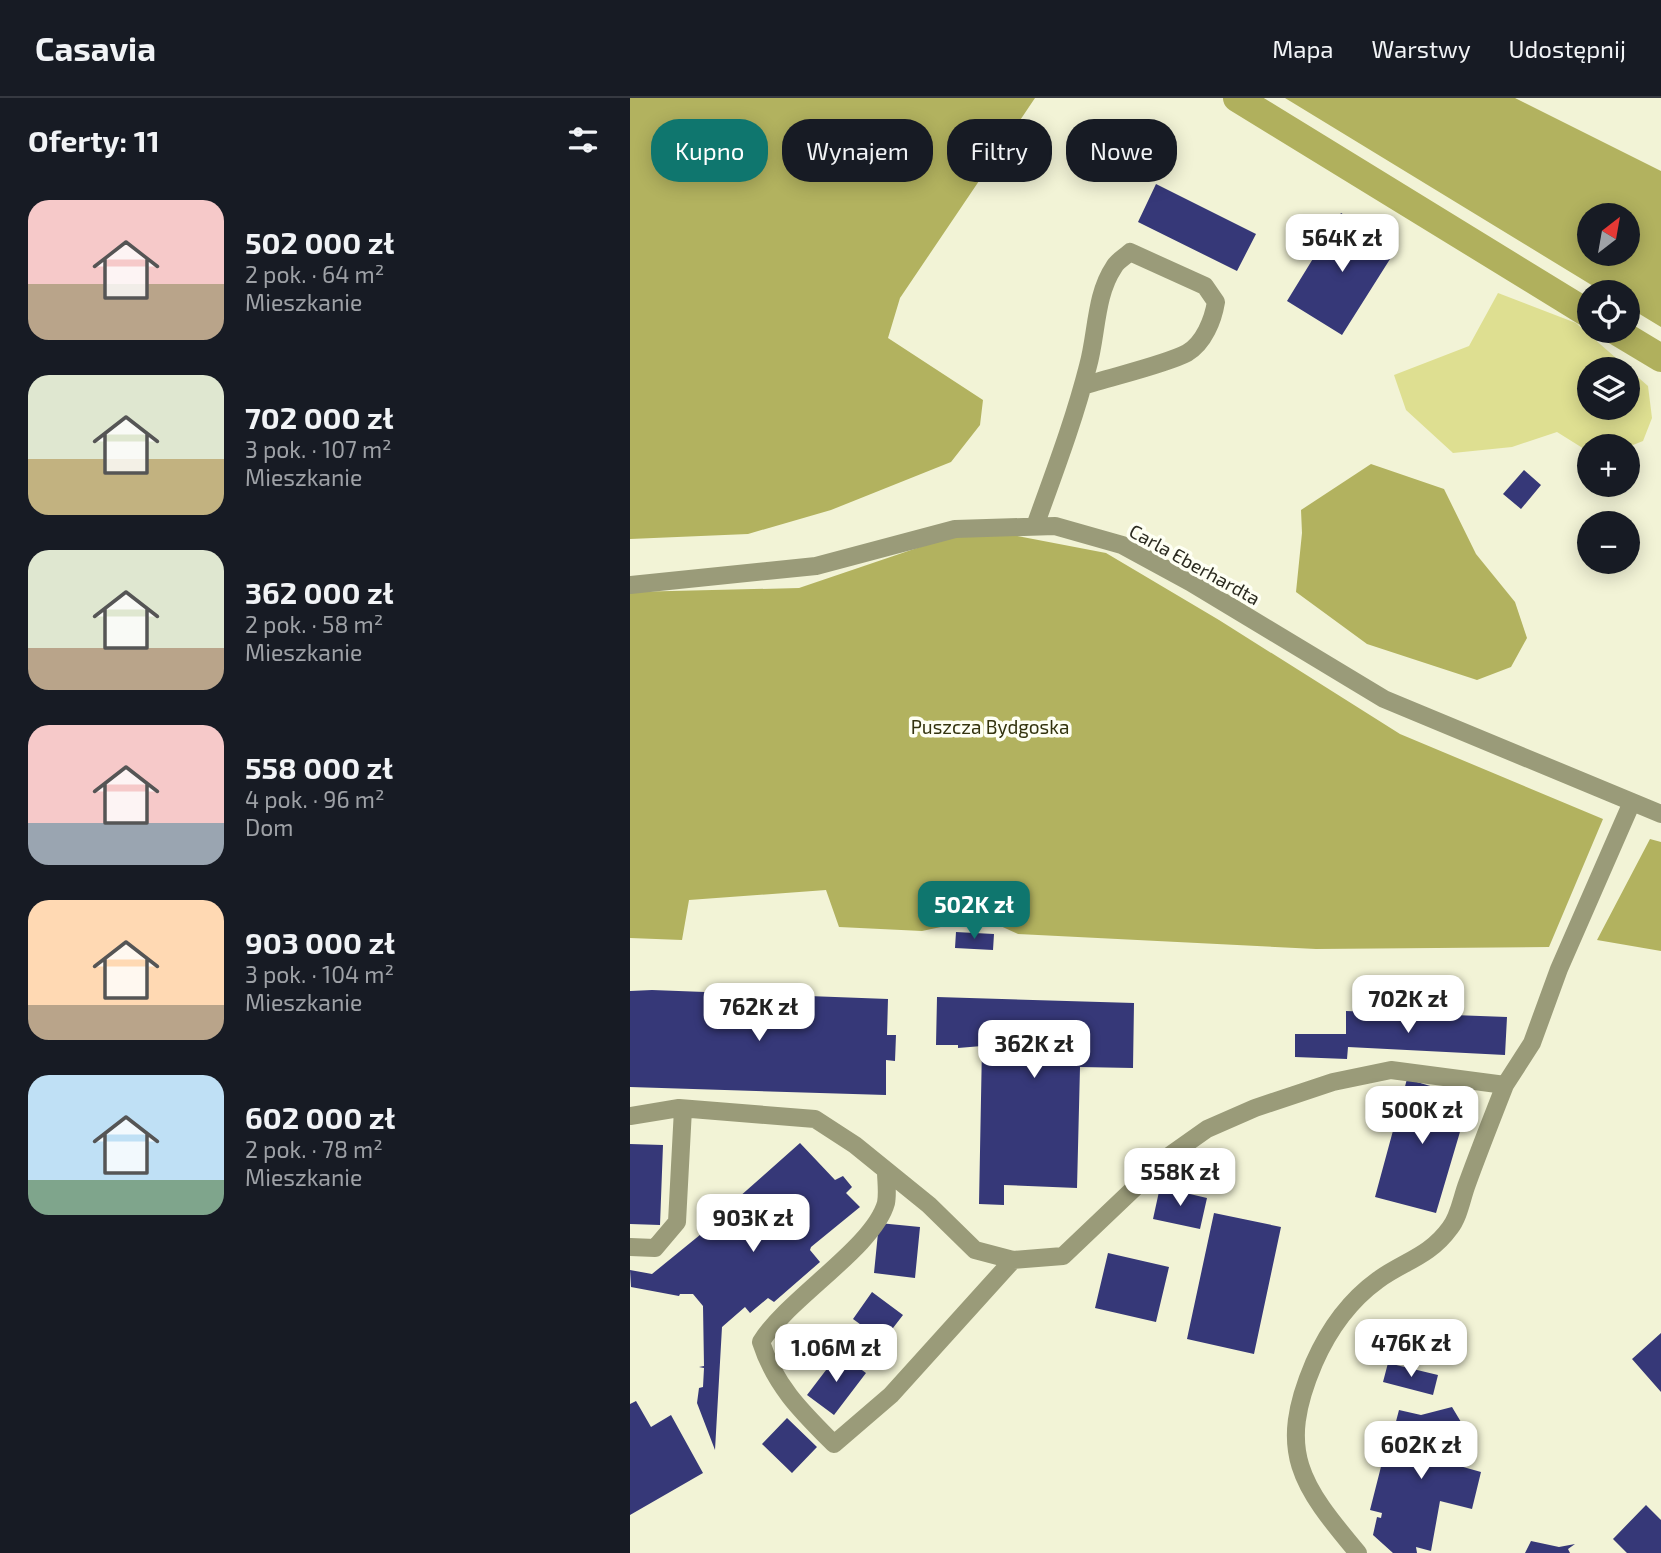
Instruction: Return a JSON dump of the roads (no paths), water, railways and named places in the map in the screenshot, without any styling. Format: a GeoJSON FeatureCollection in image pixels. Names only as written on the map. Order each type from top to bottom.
{"type":"FeatureCollection","features":[{"type":"Feature","properties":{"kind":"street"},"geometry":{"type":"LineString","coordinates":[[1035,526],[1083,386],[1101,299],[1114,265],[1130,252],[1205,286],[1216,302],[1214,317],[1205,333],[1188,352],[1083,386]]}},
{"type":"Feature","properties":{"kind":"street","name":"Carla Eberhardta"},"geometry":{"type":"LineString","coordinates":[[630,585],[816,566],[955,528],[1055,526],[1122,545],[1190,582],[1384,699],[1661,814]]}},
{"type":"Feature","properties":{"kind":"street"},"geometry":{"type":"LineString","coordinates":[[1358,1553],[1318,1505],[1300,1466],[1294,1434],[1298,1399],[1322,1344],[1350,1304],[1379,1279],[1425,1255],[1452,1227],[1505,1085],[1532,1043],[1559,969],[1632,802]]}},
{"type":"Feature","properties":{"kind":"street"},"geometry":{"type":"LineString","coordinates":[[630,1116],[683,1109],[814,1119],[855,1145],[975,1250],[1013,1260],[1063,1256],[1166,1158],[1207,1129],[1255,1108],[1333,1082],[1391,1070],[1505,1085]]}},
{"type":"Feature","properties":{"kind":"street"},"geometry":{"type":"LineString","coordinates":[[630,1247],[655,1248],[677,1222],[683,1109]]}},
{"type":"Feature","properties":{"kind":"street"},"geometry":{"type":"LineString","coordinates":[[886,1171],[886,1203],[873,1226],[821,1280],[774,1322],[761,1342],[770,1371],[801,1410],[834,1444],[891,1395],[1013,1260]]}},
{"type":"Feature","properties":{"kind":"waterway"},"geometry":{"type":"LineString","coordinates":[[1237,98],[1577,307]]}},
{"type":"Feature","properties":{"kind":"waterway"},"geometry":{"type":"LineString","coordinates":[[1636,343],[1661,358]]}},
{"type":"Feature","properties":{"kind":"park label","name":"Puszcza Bydgoska"},"geometry":{"type":"Point","coordinates":[990,726]}}]}
